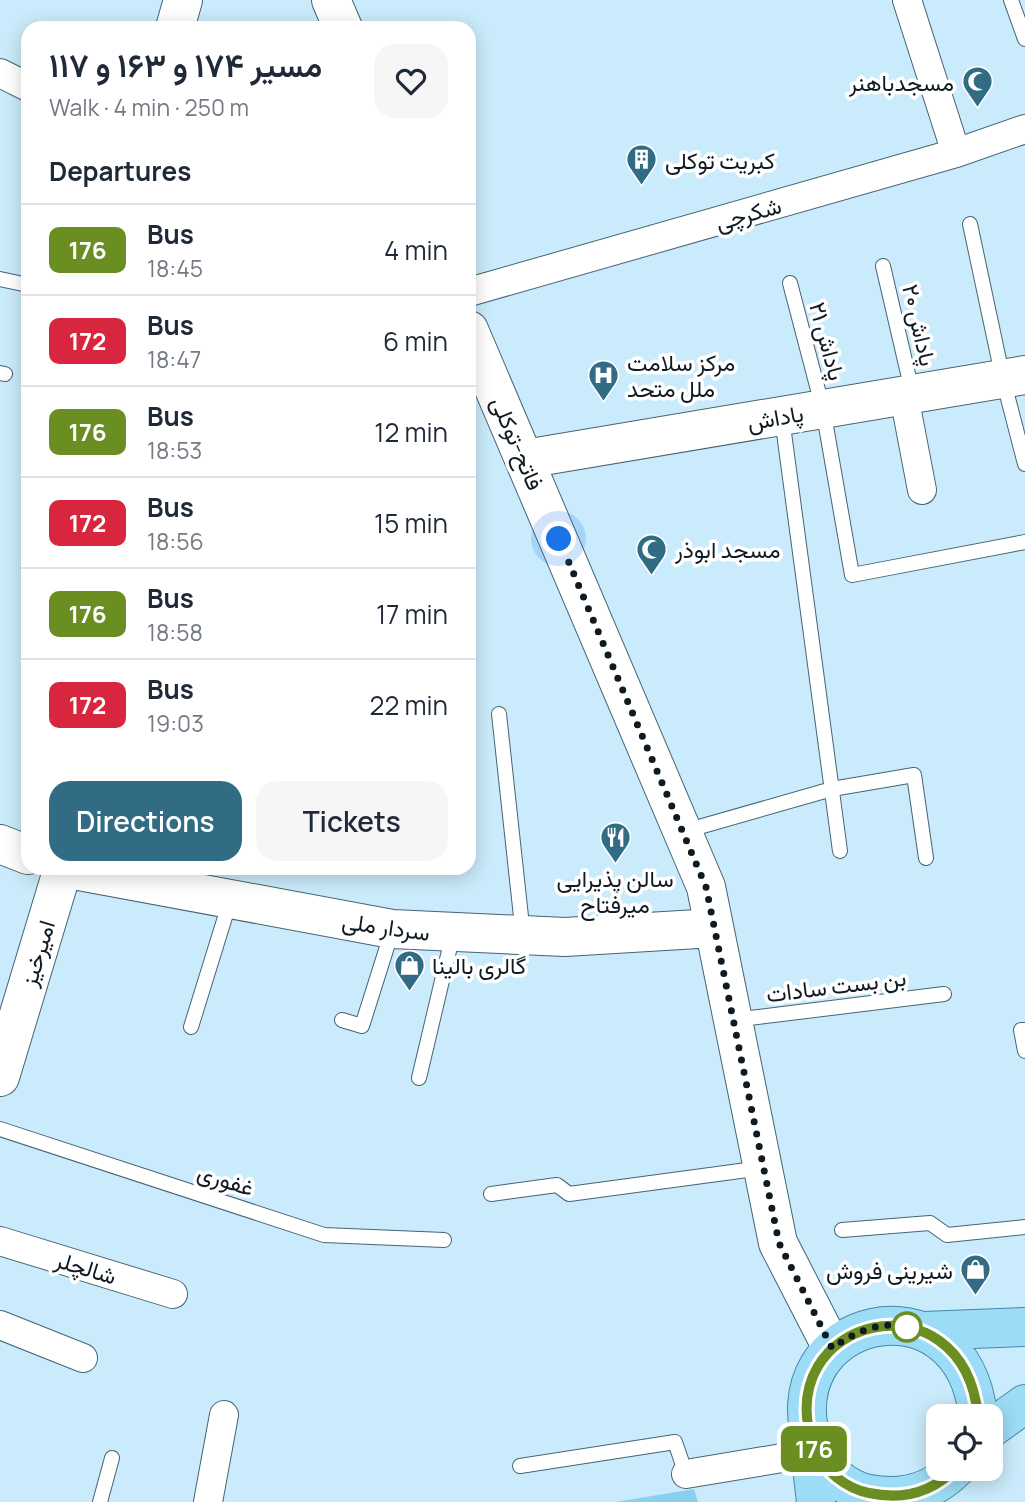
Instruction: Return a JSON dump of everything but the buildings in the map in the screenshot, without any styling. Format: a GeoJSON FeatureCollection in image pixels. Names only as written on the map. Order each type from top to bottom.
{"type":"FeatureCollection","features":[{"type":"Feature","properties":{"kind":"main road"},"geometry":{"type":"LineString","coordinates":[[177,21],[183,0]]}},
{"type":"Feature","properties":{"kind":"main road"},"geometry":{"type":"LineString","coordinates":[[331,0],[340,21]]}},
{"type":"Feature","properties":{"kind":"main road","name":"فاتح-توکلی"},"geometry":{"type":"LineString","coordinates":[[476,346],[706,887],[779,1243],[832,1348]]}},
{"type":"Feature","properties":{"kind":"main road","name":"پاداش"},"geometry":{"type":"LineString","coordinates":[[526,459],[1014,377]]}},
{"type":"Feature","properties":{"kind":"main road"},"geometry":{"type":"LineString","coordinates":[[0,844],[21,852]]}},
{"type":"Feature","properties":{"kind":"main road","name":"امیرخیز"},"geometry":{"type":"LineString","coordinates":[[0,1077],[61,875]]}},
{"type":"Feature","properties":{"kind":"main road","name":"سردار ملی"},"geometry":{"type":"LineString","coordinates":[[100,875],[392,929],[453,934],[565,937],[714,928]]}},
{"type":"Feature","properties":{"kind":"main road"},"geometry":{"type":"LineString","coordinates":[[816,1502],[806,1398],[815,1371],[832,1348],[852,1334],[874,1326],[899,1325],[923,1331],[1025,1327]]}},
{"type":"Feature","properties":{"kind":"main road"},"geometry":{"type":"LineString","coordinates":[[923,1331],[946,1345],[964,1364],[975,1389],[977,1404]]}},
{"type":"Feature","properties":{"kind":"main road"},"geometry":{"type":"LineString","coordinates":[[1003,1420],[1025,1405]]}},
{"type":"Feature","properties":{"kind":"main road"},"geometry":{"type":"LineString","coordinates":[[809,1439],[816,1454],[835,1477],[861,1492],[891,1498],[920,1492],[944,1483]]}},
{"type":"Feature","properties":{"kind":"street"},"geometry":{"type":"LineString","coordinates":[[907,0],[956,153]]}},
{"type":"Feature","properties":{"kind":"street"},"geometry":{"type":"LineString","coordinates":[[0,73],[21,84]]}},
{"type":"Feature","properties":{"kind":"street","name":"شکرچی"},"geometry":{"type":"LineString","coordinates":[[476,290],[956,153],[1025,129]]}},
{"type":"Feature","properties":{"kind":"street"},"geometry":{"type":"LineString","coordinates":[[908,395],[922,490]]}},
{"type":"Feature","properties":{"kind":"street","name":"شالچلر"},"geometry":{"type":"LineString","coordinates":[[0,1241],[173,1294]]}},
{"type":"Feature","properties":{"kind":"street"},"geometry":{"type":"LineString","coordinates":[[0,1325],[83,1358]]}},
{"type":"Feature","properties":{"kind":"street"},"geometry":{"type":"LineString","coordinates":[[208,1502],[223,1415]]}},
{"type":"Feature","properties":{"kind":"street"},"geometry":{"type":"LineString","coordinates":[[686,1474],[809,1439]]}},
{"type":"Feature","properties":{"kind":"lane"},"geometry":{"type":"LineString","coordinates":[[1011,0],[1025,39]]}},
{"type":"Feature","properties":{"kind":"lane"},"geometry":{"type":"LineString","coordinates":[[970,224],[1014,377],[1025,464]]}},
{"type":"Feature","properties":{"kind":"lane","name":"پاداش ۲۰"},"geometry":{"type":"LineString","coordinates":[[883,266],[908,395]]}},
{"type":"Feature","properties":{"kind":"lane"},"geometry":{"type":"LineString","coordinates":[[0,279],[21,284]]}},
{"type":"Feature","properties":{"kind":"lane","name":"پاداش ۲۱"},"geometry":{"type":"LineString","coordinates":[[790,283],[823,409],[852,575],[1025,542]]}},
{"type":"Feature","properties":{"kind":"lane"},"geometry":{"type":"LineString","coordinates":[[782,416],[840,851]]}},
{"type":"Feature","properties":{"kind":"lane"},"geometry":{"type":"LineString","coordinates":[[499,714],[523,936]]}},
{"type":"Feature","properties":{"kind":"lane"},"geometry":{"type":"LineString","coordinates":[[682,831],[832,789],[914,775],[926,858]]}},
{"type":"Feature","properties":{"kind":"lane"},"geometry":{"type":"LineString","coordinates":[[191,1027],[230,900]]}},
{"type":"Feature","properties":{"kind":"lane"},"geometry":{"type":"LineString","coordinates":[[342,1020],[362,1026],[392,929]]}},
{"type":"Feature","properties":{"kind":"lane"},"geometry":{"type":"LineString","coordinates":[[419,1078],[453,934]]}},
{"type":"Feature","properties":{"kind":"lane","name":"بن بست سادات"},"geometry":{"type":"LineString","coordinates":[[733,1021],[944,994]]}},
{"type":"Feature","properties":{"kind":"lane"},"geometry":{"type":"LineString","coordinates":[[1025,1030],[1021,1030],[1025,1051]]}},
{"type":"Feature","properties":{"kind":"lane","name":"غفوری"},"geometry":{"type":"LineString","coordinates":[[0,1129],[324,1236],[444,1240]]}},
{"type":"Feature","properties":{"kind":"lane"},"geometry":{"type":"LineString","coordinates":[[491,1194],[557,1185],[569,1194],[763,1168]]}},
{"type":"Feature","properties":{"kind":"lane"},"geometry":{"type":"LineString","coordinates":[[842,1230],[930,1223],[947,1235],[1025,1227]]}},
{"type":"Feature","properties":{"kind":"lane"},"geometry":{"type":"LineString","coordinates":[[520,1466],[675,1441],[686,1474]]}},
{"type":"Feature","properties":{"kind":"lane"},"geometry":{"type":"LineString","coordinates":[[100,1502],[112,1458]]}},
{"type":"Feature","properties":{"kind":"shaded area"},"geometry":{"type":"Polygon","coordinates":[[[694,1489],[698,1502],[616,1502],[694,1489]]]}},
{"type":"Feature","properties":{"kind":"bus line","name":"176"},"geometry":{"type":"LineString","coordinates":[[941,1481],[920,1492],[891,1498],[861,1492],[835,1477],[816,1454],[806,1426],[806,1398],[815,1371],[832,1348],[852,1334],[874,1326],[899,1325],[923,1331],[946,1345],[964,1364],[975,1389],[977,1404]]}},
{"type":"Feature","properties":{"kind":"place","name":"مسجدباهنر"},"geometry":{"type":"Point","coordinates":[977,109]}},
{"type":"Feature","properties":{"kind":"place","name":"کبریت توکلی"},"geometry":{"type":"Point","coordinates":[642,187]}},
{"type":"Feature","properties":{"kind":"place","name":"مرکز سلامت ملل متحد"},"geometry":{"type":"Point","coordinates":[604,402]}},
{"type":"Feature","properties":{"kind":"place","name":"مسجد ابوذر"},"geometry":{"type":"Point","coordinates":[652,576]}},
{"type":"Feature","properties":{"kind":"place","name":"سالن پذیرایی میرفتاح"},"geometry":{"type":"Point","coordinates":[615,864]}},
{"type":"Feature","properties":{"kind":"place","name":"گالری بالینا"},"geometry":{"type":"Point","coordinates":[409,992]}},
{"type":"Feature","properties":{"kind":"place","name":"شیرینی فروش"},"geometry":{"type":"Point","coordinates":[976,1297]}},
{"type":"Feature","properties":{"kind":"route"},"geometry":{"type":"LineString","coordinates":[[559,539],[706,887],[779,1243],[832,1348],[852,1334],[874,1326],[907,1327]]}}]}
